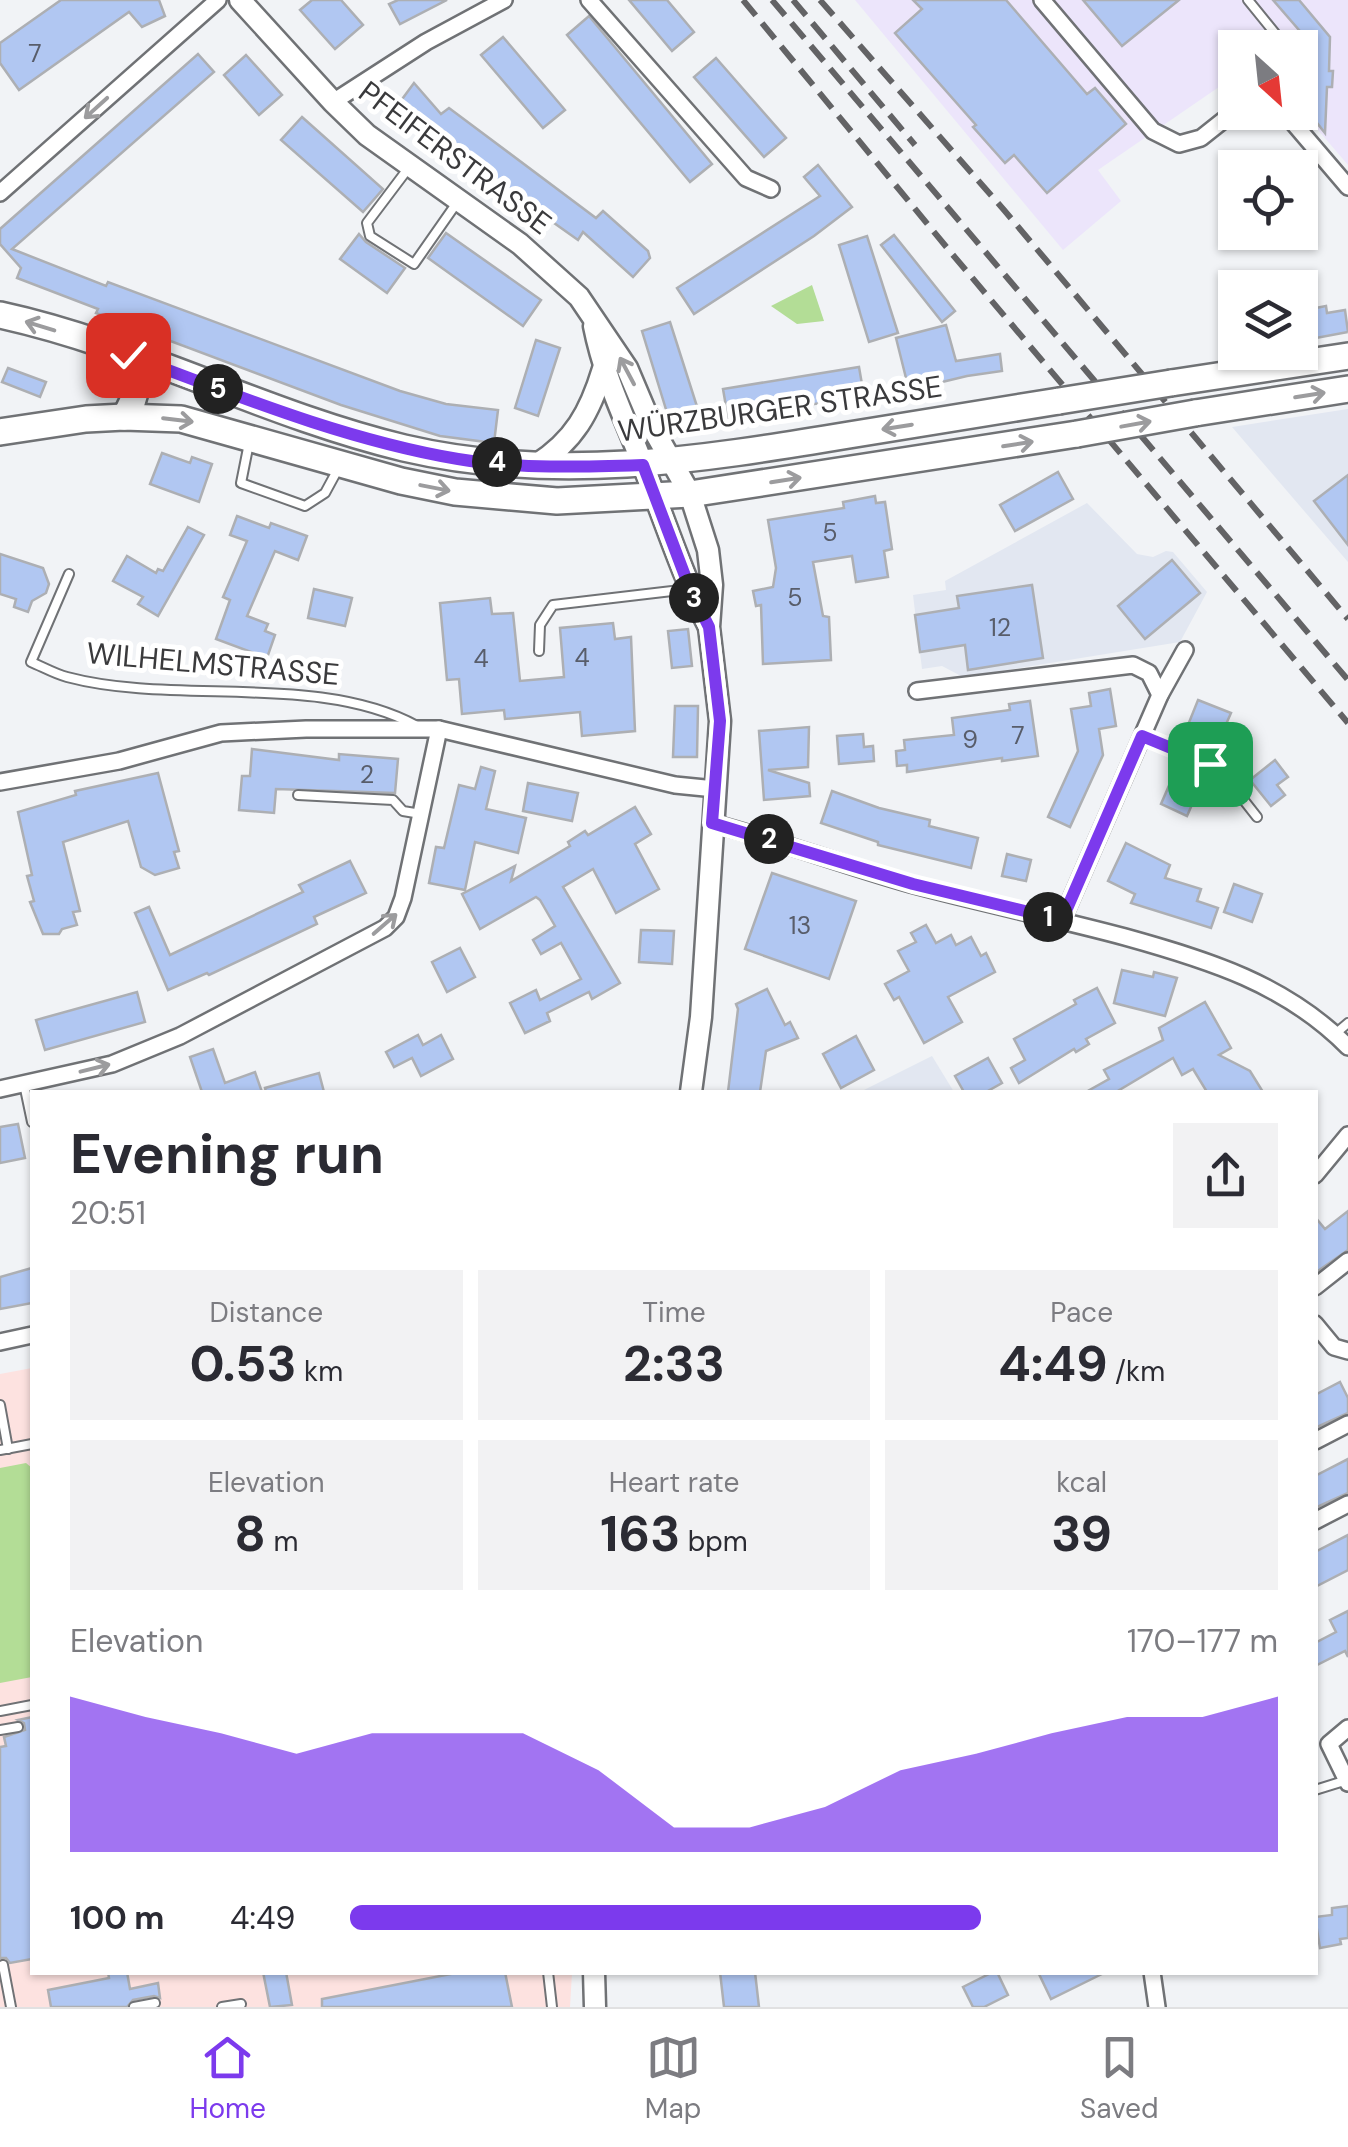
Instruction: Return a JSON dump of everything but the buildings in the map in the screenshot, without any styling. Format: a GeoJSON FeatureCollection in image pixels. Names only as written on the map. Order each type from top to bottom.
{"type":"FeatureCollection","features":[{"type":"Feature","properties":{"kind":"main road","name":"WÜRZBURGER STRASSE"},"geometry":{"type":"LineString","coordinates":[[0,314],[401,447],[461,460],[536,465],[672,463],[1348,356]]}},
{"type":"Feature","properties":{"kind":"main road"},"geometry":{"type":"LineString","coordinates":[[124,417],[136,394],[134,369],[128,355]]}},
{"type":"Feature","properties":{"kind":"main road"},"geometry":{"type":"LineString","coordinates":[[0,432],[52,422],[124,417],[181,420],[340,466],[455,492],[556,501],[690,494],[1348,389]]}},
{"type":"Feature","properties":{"kind":"street"},"geometry":{"type":"LineString","coordinates":[[0,193],[218,0]]}},
{"type":"Feature","properties":{"kind":"street"},"geometry":{"type":"LineString","coordinates":[[333,102],[426,42],[504,0]]}},
{"type":"Feature","properties":{"kind":"street"},"geometry":{"type":"LineString","coordinates":[[589,0],[746,178],[771,189]]}},
{"type":"Feature","properties":{"kind":"street"},"geometry":{"type":"LineString","coordinates":[[1042,0],[1153,130],[1179,144],[1201,138],[1218,124]]}},
{"type":"Feature","properties":{"kind":"street","name":"PFEIFERSTRASSE"},"geometry":{"type":"LineString","coordinates":[[250,3],[333,102],[368,134],[559,276],[579,297],[627,368],[652,427],[690,494],[708,550],[712,585],[709,627]]}},
{"type":"Feature","properties":{"kind":"street"},"geometry":{"type":"LineString","coordinates":[[1299,130],[1348,187]]}},
{"type":"Feature","properties":{"kind":"street","name":"PFEIFERSTRASSE"},"geometry":{"type":"LineString","coordinates":[[593,320],[603,368],[690,589],[709,627]]}},
{"type":"Feature","properties":{"kind":"street"},"geometry":{"type":"LineString","coordinates":[[536,465],[578,430],[603,368]]}},
{"type":"Feature","properties":{"kind":"street"},"geometry":{"type":"LineString","coordinates":[[691,1090],[700,1017],[720,721],[709,627]]}},
{"type":"Feature","properties":{"kind":"street"},"geometry":{"type":"LineString","coordinates":[[1062,920],[1160,694],[1184,650]]}},
{"type":"Feature","properties":{"kind":"street"},"geometry":{"type":"LineString","coordinates":[[917,692],[1133,665],[1149,674],[1160,694]]}},
{"type":"Feature","properties":{"kind":"street","name":"WILHELMSTRASSE"},"geometry":{"type":"LineString","coordinates":[[0,782],[119,760],[221,734],[306,729],[432,730],[675,785],[716,789]]}},
{"type":"Feature","properties":{"kind":"street"},"geometry":{"type":"LineString","coordinates":[[0,1089],[112,1064],[180,1036],[385,928],[396,917],[402,898],[421,814],[432,730]]}},
{"type":"Feature","properties":{"kind":"street"},"geometry":{"type":"LineString","coordinates":[[712,823],[913,884],[1218,964],[1341,1028],[1348,1047]]}},
{"type":"Feature","properties":{"kind":"street"},"geometry":{"type":"LineString","coordinates":[[1318,1172],[1348,1135]]}},
{"type":"Feature","properties":{"kind":"street"},"geometry":{"type":"LineString","coordinates":[[1318,1285],[1348,1262]]}},
{"type":"Feature","properties":{"kind":"street"},"geometry":{"type":"LineString","coordinates":[[1318,1333],[1334,1347],[1348,1351]]}},
{"type":"Feature","properties":{"kind":"street"},"geometry":{"type":"LineString","coordinates":[[0,1342],[30,1335]]}},
{"type":"Feature","properties":{"kind":"street"},"geometry":{"type":"LineString","coordinates":[[1318,1439],[1348,1424]]}},
{"type":"Feature","properties":{"kind":"street"},"geometry":{"type":"LineString","coordinates":[[1318,1519],[1348,1504]]}},
{"type":"Feature","properties":{"kind":"street"},"geometry":{"type":"LineString","coordinates":[[1347,1781],[1329,1744],[1348,1728]]}},
{"type":"Feature","properties":{"kind":"street"},"geometry":{"type":"LineString","coordinates":[[594,1975],[596,2007]]}},
{"type":"Feature","properties":{"kind":"street"},"geometry":{"type":"LineString","coordinates":[[1152,1975],[1157,2007]]}},
{"type":"Feature","properties":{"kind":"lane"},"geometry":{"type":"LineString","coordinates":[[1248,0],[1272,30]]}},
{"type":"Feature","properties":{"kind":"lane"},"geometry":{"type":"LineString","coordinates":[[411,166],[367,222],[370,236],[414,264],[458,200]]}},
{"type":"Feature","properties":{"kind":"lane"},"geometry":{"type":"LineString","coordinates":[[250,437],[241,483],[305,506],[325,493],[340,466]]}},
{"type":"Feature","properties":{"kind":"lane","name":"WILHELMSTRASSE"},"geometry":{"type":"LineString","coordinates":[[69,574],[32,662],[66,677],[154,689],[321,698],[395,714],[432,730]]}},
{"type":"Feature","properties":{"kind":"lane"},"geometry":{"type":"LineString","coordinates":[[539,651],[540,625],[552,605],[690,589]]}},
{"type":"Feature","properties":{"kind":"lane"},"geometry":{"type":"LineString","coordinates":[[1142,736],[1210,764],[1224,774],[1257,816]]}},
{"type":"Feature","properties":{"kind":"lane"},"geometry":{"type":"LineString","coordinates":[[298,795],[393,800],[404,811],[421,814]]}},
{"type":"Feature","properties":{"kind":"lane"},"geometry":{"type":"LineString","coordinates":[[24,1084],[30,1112]]}},
{"type":"Feature","properties":{"kind":"lane"},"geometry":{"type":"LineString","coordinates":[[0,1405],[4,1449],[30,1444]]}},
{"type":"Feature","properties":{"kind":"lane"},"geometry":{"type":"LineString","coordinates":[[0,1711],[30,1706]]}},
{"type":"Feature","properties":{"kind":"lane"},"geometry":{"type":"LineString","coordinates":[[0,1730],[18,1727]]}},
{"type":"Feature","properties":{"kind":"lane"},"geometry":{"type":"LineString","coordinates":[[1318,1789],[1347,1781]]}},
{"type":"Feature","properties":{"kind":"lane"},"geometry":{"type":"LineString","coordinates":[[2,1965],[12,2007]]}},
{"type":"Feature","properties":{"kind":"lane"},"geometry":{"type":"LineString","coordinates":[[548,1975],[552,2007]]}},
{"type":"Feature","properties":{"kind":"lane"},"geometry":{"type":"LineString","coordinates":[[134,2007],[154,2003]]}},
{"type":"Feature","properties":{"kind":"lane"},"geometry":{"type":"LineString","coordinates":[[222,2007],[241,2004]]}},
{"type":"Feature","properties":{"kind":"shaded area"},"geometry":{"type":"Polygon","coordinates":[[[855,0],[1348,0],[1348,165],[1318,130],[1318,30],[1218,30],[1218,88],[1098,170],[1121,201],[1063,250],[855,0]]]}},
{"type":"Feature","properties":{"kind":"shaded area"},"geometry":{"type":"Polygon","coordinates":[[[1348,409],[1348,562],[1232,427],[1348,409]]]}},
{"type":"Feature","properties":{"kind":"shaded area"},"geometry":{"type":"Polygon","coordinates":[[[1087,503],[1137,554],[1153,557],[1173,552],[1207,592],[1180,642],[963,677],[942,666],[922,669],[913,595],[946,590],[945,581],[1087,503]]]}},
{"type":"Feature","properties":{"kind":"shaded area"},"geometry":{"type":"Polygon","coordinates":[[[932,1056],[953,1090],[864,1090],[932,1056]]]}},
{"type":"Feature","properties":{"kind":"shaded area"},"geometry":{"type":"Polygon","coordinates":[[[30,1368],[30,1975],[572,1975],[570,2007],[0,2007],[0,1374],[30,1368]]]}},
{"type":"Feature","properties":{"kind":"green space"},"geometry":{"type":"Polygon","coordinates":[[[812,285],[824,321],[797,324],[771,306],[812,285]]]}},
{"type":"Feature","properties":{"kind":"green space"},"geometry":{"type":"Polygon","coordinates":[[[26,1463],[30,1466],[30,1677],[0,1683],[0,1468],[26,1463]]]}},
{"type":"Feature","properties":{"kind":"railway"},"geometry":{"type":"LineString","coordinates":[[743,0],[1348,723]]}},
{"type":"Feature","properties":{"kind":"railway"},"geometry":{"type":"LineString","coordinates":[[772,0],[1348,680]]}},
{"type":"Feature","properties":{"kind":"railway"},"geometry":{"type":"LineString","coordinates":[[793,0],[915,145]]}},
{"type":"Feature","properties":{"kind":"railway"},"geometry":{"type":"LineString","coordinates":[[820,0],[1004,210],[1348,619]]}},
{"type":"Feature","properties":{"kind":"route"},"geometry":{"type":"LineString","coordinates":[[128,355],[342,430],[461,460],[643,465],[690,589],[709,627],[720,721],[712,823],[879,875],[1062,920],[1142,736],[1210,764]]}}]}
